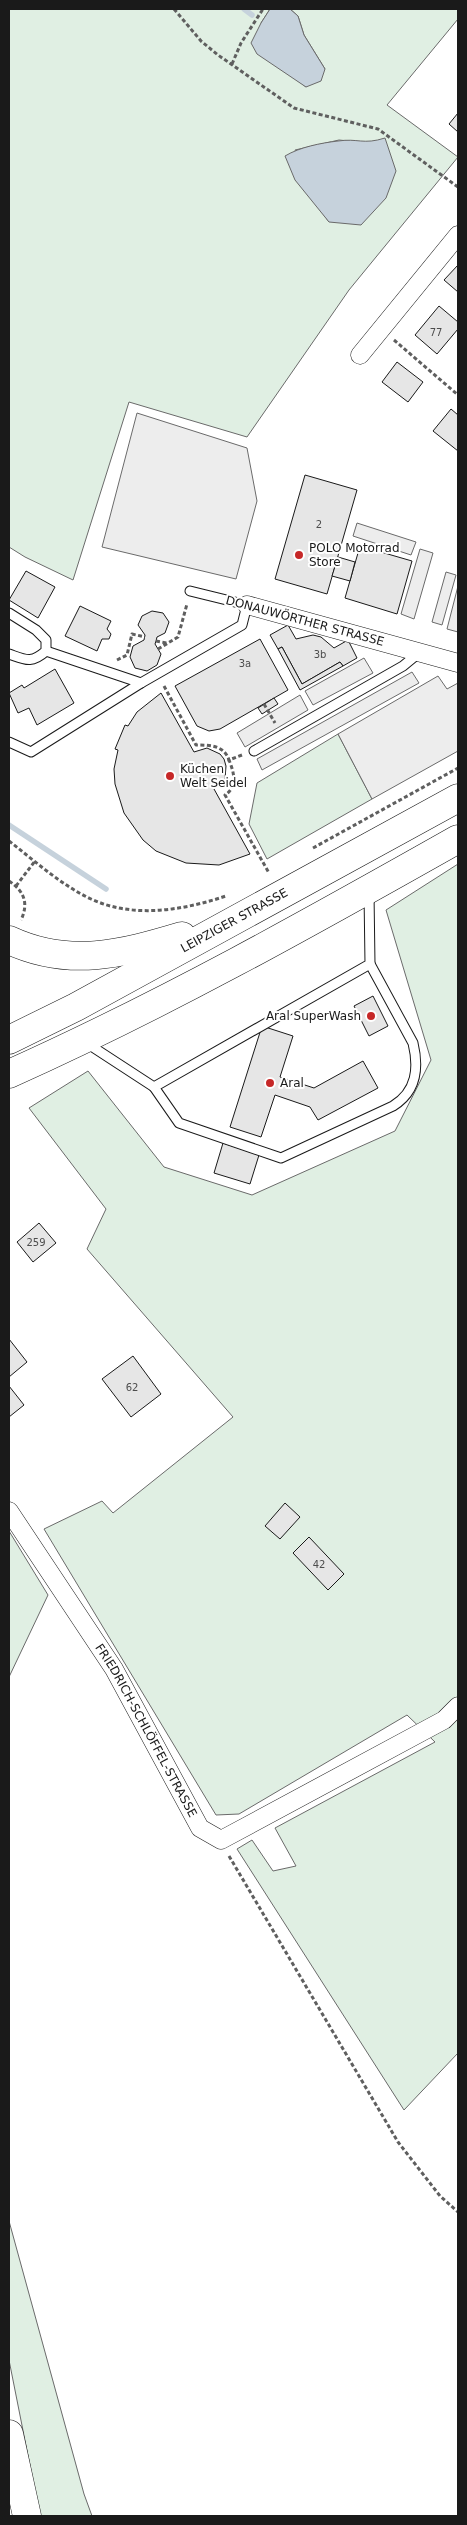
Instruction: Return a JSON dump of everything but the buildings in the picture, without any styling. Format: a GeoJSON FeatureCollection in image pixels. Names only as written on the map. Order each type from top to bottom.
{"type":"FeatureCollection","features":[{"type":"Feature","properties":{"kind":"highway","name":"LEIPZIGER STRASSE"},"geometry":{"type":"LineString","coordinates":[[9,1040],[76,1007],[458,798]]}},
{"type":"Feature","properties":{"kind":"highway"},"geometry":{"type":"LineString","coordinates":[[9,1074],[83,1041],[156,1005],[458,839]]}},
{"type":"Feature","properties":{"kind":"highway"},"geometry":{"type":"LineString","coordinates":[[15,931],[38,951],[61,955],[107,956],[129,952],[232,922]]}},
{"type":"Feature","properties":{"kind":"highway"},"geometry":{"type":"LineString","coordinates":[[9,2434],[27,2516]]}},
{"type":"Feature","properties":{"kind":"street"},"geometry":{"type":"LineString","coordinates":[[360,355],[458,235]]}},
{"type":"Feature","properties":{"kind":"street","name":"DONAUWÖRTHER STRASSE"},"geometry":{"type":"LineString","coordinates":[[247,605],[458,663]]}},
{"type":"Feature","properties":{"kind":"street","name":"FRIEDRICH-SCHLÖFFEL-STRASSE"},"geometry":{"type":"LineString","coordinates":[[9,1511],[114,1669],[200,1828],[221,1840]]}},
{"type":"Feature","properties":{"kind":"street"},"geometry":{"type":"LineString","coordinates":[[221,1840],[444,1720],[458,1706]]}},
{"type":"Feature","properties":{"kind":"lane","name":"DONAUWÖRTHER STRASSE"},"geometry":{"type":"LineString","coordinates":[[190,591],[247,605]]}},
{"type":"Feature","properties":{"kind":"lane"},"geometry":{"type":"LineString","coordinates":[[9,742],[31,752],[141,683],[242,625],[247,605]]}},
{"type":"Feature","properties":{"kind":"lane"},"geometry":{"type":"LineString","coordinates":[[9,612],[36,630],[46,640],[46,651],[37,660],[25,660],[9,654]]}},
{"type":"Feature","properties":{"kind":"lane"},"geometry":{"type":"LineString","coordinates":[[46,651],[141,683]]}},
{"type":"Feature","properties":{"kind":"lane"},"geometry":{"type":"LineString","coordinates":[[254,751],[403,666],[420,652]]}},
{"type":"Feature","properties":{"kind":"lane"},"geometry":{"type":"LineString","coordinates":[[83,1041],[154,1087],[179,1123],[281,1158],[393,1106],[408,1093],[414,1081],[416,1056],[413,1042],[370,964],[371,923],[369,889]]}},
{"type":"Feature","properties":{"kind":"lane"},"geometry":{"type":"LineString","coordinates":[[154,1087],[370,964]]}},
{"type":"Feature","properties":{"kind":"path"},"geometry":{"type":"LineString","coordinates":[[174,9],[201,41],[294,108],[378,129],[458,187]]}},
{"type":"Feature","properties":{"kind":"path"},"geometry":{"type":"LineString","coordinates":[[232,64],[241,43],[263,9]]}},
{"type":"Feature","properties":{"kind":"path"},"geometry":{"type":"LineString","coordinates":[[382,330],[458,395]]}},
{"type":"Feature","properties":{"kind":"path"},"geometry":{"type":"LineString","coordinates":[[158,649],[178,637],[190,591]]}},
{"type":"Feature","properties":{"kind":"path"},"geometry":{"type":"LineString","coordinates":[[127,655],[132,634],[144,637]]}},
{"type":"Feature","properties":{"kind":"path"},"geometry":{"type":"LineString","coordinates":[[156,640],[167,643]]}},
{"type":"Feature","properties":{"kind":"path"},"geometry":{"type":"LineString","coordinates":[[168,691],[196,745],[212,745],[227,755],[227,761],[234,775],[230,792],[225,796],[269,873]]}},
{"type":"Feature","properties":{"kind":"path"},"geometry":{"type":"LineString","coordinates":[[264,704],[282,734]]}},
{"type":"Feature","properties":{"kind":"path"},"geometry":{"type":"LineString","coordinates":[[227,761],[254,751]]}},
{"type":"Feature","properties":{"kind":"path"},"geometry":{"type":"LineString","coordinates":[[312,849],[458,768]]}},
{"type":"Feature","properties":{"kind":"path"},"geometry":{"type":"LineString","coordinates":[[9,841],[68,886],[106,905],[168,911],[196,906],[232,894]]}},
{"type":"Feature","properties":{"kind":"path"},"geometry":{"type":"LineString","coordinates":[[16,886],[34,860]]}},
{"type":"Feature","properties":{"kind":"path"},"geometry":{"type":"LineString","coordinates":[[261,878],[278,868]]}},
{"type":"Feature","properties":{"kind":"path"},"geometry":{"type":"LineString","coordinates":[[9,881],[16,886],[26,900],[25,911],[15,931]]}},
{"type":"Feature","properties":{"kind":"path"},"geometry":{"type":"LineString","coordinates":[[221,1840],[238,1873],[398,2142],[440,2196],[458,2212]]}},
{"type":"Feature","properties":{"kind":"green space"},"geometry":{"type":"Polygon","coordinates":[[[9,9],[270,9],[261,23],[286,71],[306,87],[325,69],[304,35],[298,16],[290,9],[458,9],[458,19],[387,105],[458,157],[349,290],[247,437],[129,402],[73,580],[25,557],[9,547],[9,9]],[[339,140],[295,150],[314,201],[329,222],[368,143],[339,140]]]}},
{"type":"Feature","properties":{"kind":"green space"},"geometry":{"type":"Polygon","coordinates":[[[338,734],[372,799],[267,859],[249,824],[257,783],[338,734]]]}},
{"type":"Feature","properties":{"kind":"green space"},"geometry":{"type":"Polygon","coordinates":[[[458,864],[458,2053],[404,2110],[237,1849],[252,1840],[273,1871],[296,1866],[275,1828],[435,1742],[407,1715],[239,1814],[216,1815],[44,1529],[102,1501],[113,1513],[233,1417],[87,1249],[106,1209],[29,1108],[88,1071],[164,1167],[252,1195],[395,1131],[431,1060],[386,910],[458,864]]]}},
{"type":"Feature","properties":{"kind":"green space"},"geometry":{"type":"Polygon","coordinates":[[[9,1531],[48,1595],[9,1677],[9,1531]]]}},
{"type":"Feature","properties":{"kind":"green space"},"geometry":{"type":"Polygon","coordinates":[[[9,2221],[84,2494],[92,2516],[40,2516],[9,2360],[9,2221]]]}},
{"type":"Feature","properties":{"kind":"shaded area"},"geometry":{"type":"Polygon","coordinates":[[[270,9],[290,9],[298,16],[304,35],[325,69],[321,81],[306,87],[257,54],[251,43],[270,9]]]}},
{"type":"Feature","properties":{"kind":"shaded area"},"geometry":{"type":"Polygon","coordinates":[[[385,138],[396,171],[386,198],[361,225],[329,222],[295,180],[285,156],[304,148],[325,143],[345,140],[371,141],[385,138]]]}},
{"type":"Feature","properties":{"kind":"shaded area"},"geometry":{"type":"Polygon","coordinates":[[[137,413],[247,448],[257,501],[236,579],[102,547],[137,413]]]}},
{"type":"Feature","properties":{"kind":"shaded area"},"geometry":{"type":"Polygon","coordinates":[[[357,523],[416,542],[411,555],[353,536],[357,523]]]}},
{"type":"Feature","properties":{"kind":"shaded area"},"geometry":{"type":"Polygon","coordinates":[[[420,549],[433,553],[414,619],[401,614],[420,549]]]}},
{"type":"Feature","properties":{"kind":"shaded area"},"geometry":{"type":"Polygon","coordinates":[[[446,572],[456,575],[442,625],[432,622],[446,572]]]}},
{"type":"Feature","properties":{"kind":"shaded area"},"geometry":{"type":"Polygon","coordinates":[[[458,586],[458,632],[447,629],[458,586]]]}},
{"type":"Feature","properties":{"kind":"shaded area"},"geometry":{"type":"Polygon","coordinates":[[[364,658],[373,673],[313,705],[305,691],[364,658]]]}},
{"type":"Feature","properties":{"kind":"shaded area"},"geometry":{"type":"Polygon","coordinates":[[[412,672],[419,683],[262,770],[257,759],[412,672]]]}},
{"type":"Feature","properties":{"kind":"shaded area"},"geometry":{"type":"Polygon","coordinates":[[[438,676],[447,689],[458,683],[458,751],[372,799],[338,734],[438,676]]]}},
{"type":"Feature","properties":{"kind":"shaded area"},"geometry":{"type":"Polygon","coordinates":[[[300,695],[308,710],[245,747],[237,733],[300,695]]]}},
{"type":"Feature","properties":{"kind":"waterway"},"geometry":{"type":"LineString","coordinates":[[244,9],[252,15]]}},
{"type":"Feature","properties":{"kind":"waterway"},"geometry":{"type":"LineString","coordinates":[[9,825],[106,889]]}},
{"type":"Feature","properties":{"kind":"place","name":"POLO Motorrad Store"},"geometry":{"type":"Point","coordinates":[299,555]}},
{"type":"Feature","properties":{"kind":"place","name":"Küchen Welt Seidel"},"geometry":{"type":"Point","coordinates":[170,776]}},
{"type":"Feature","properties":{"kind":"place","name":"Aral SuperWash"},"geometry":{"type":"Point","coordinates":[371,1016]}},
{"type":"Feature","properties":{"kind":"place","name":"Aral"},"geometry":{"type":"Point","coordinates":[270,1083]}}]}
